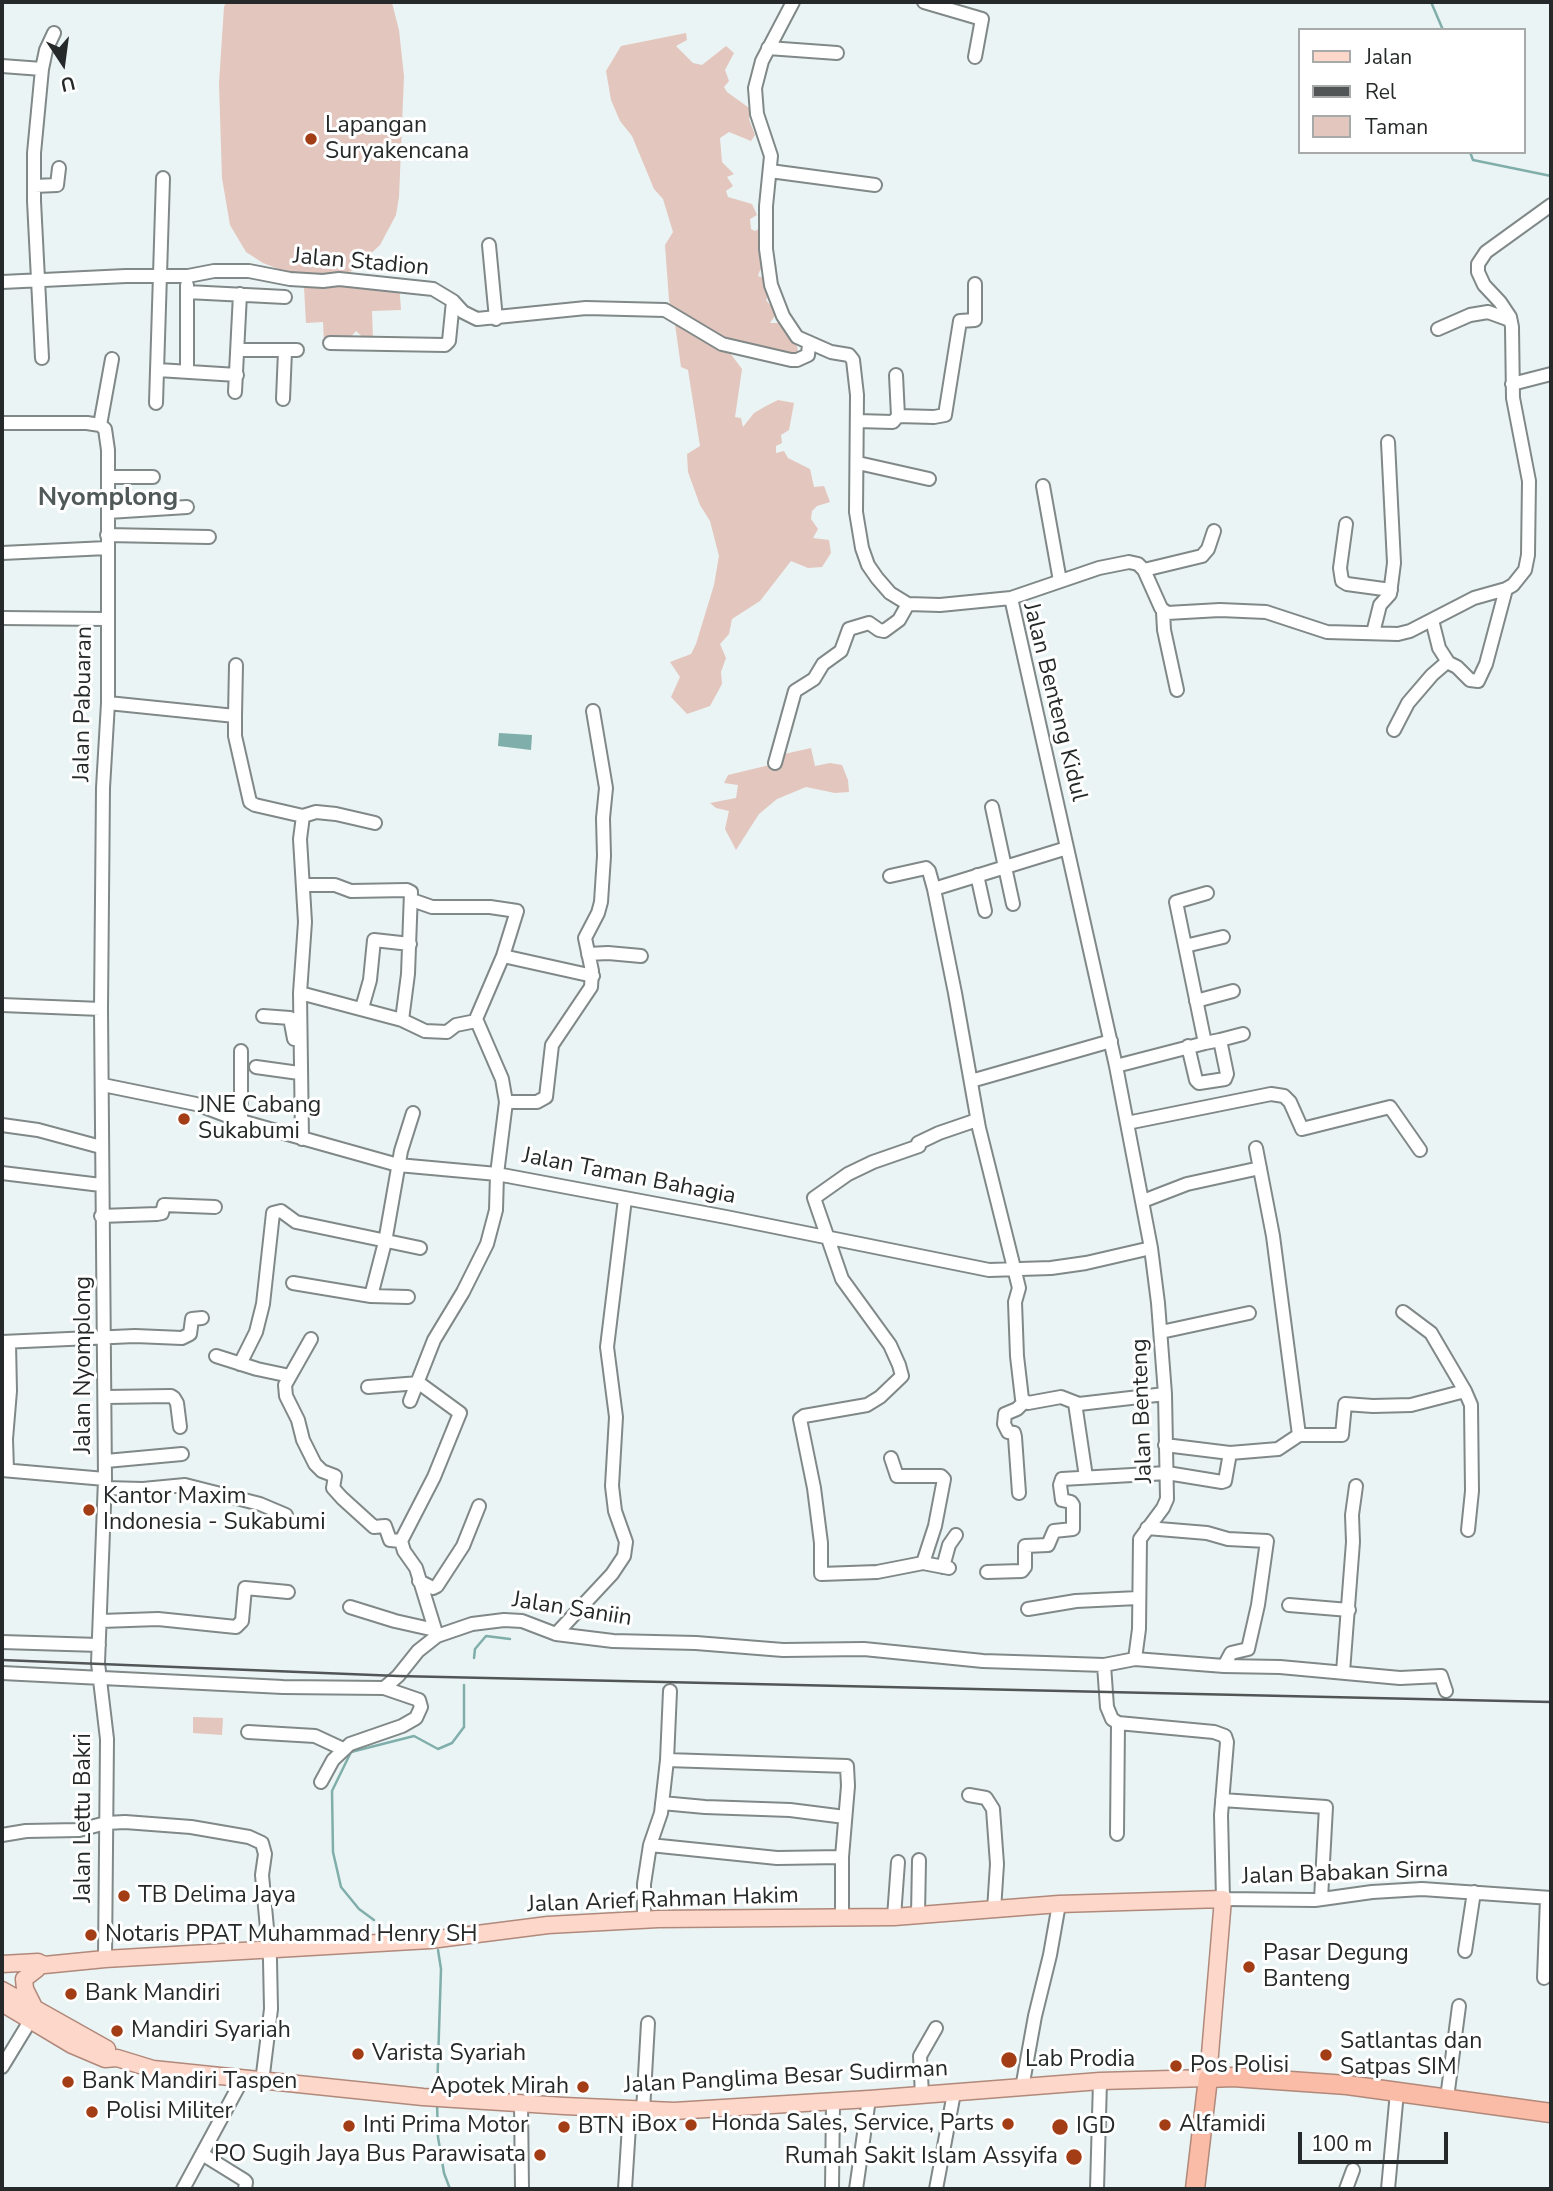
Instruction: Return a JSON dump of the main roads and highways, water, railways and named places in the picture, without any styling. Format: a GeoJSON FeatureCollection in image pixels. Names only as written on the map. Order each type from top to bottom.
{"type":"FeatureCollection","features":[{"type":"Feature","properties":{"kind":"highway"},"geometry":{"type":"LineString","coordinates":[[1195,2189],[1208,2078],[1233,2077],[1397,2092],[1551,2113]]}},
{"type":"Feature","properties":{"kind":"main road","name":"Jalan Arief Rahman Hakim"},"geometry":{"type":"LineString","coordinates":[[8,1967],[41,1967],[105,1959],[430,1940],[548,1925],[643,1920],[894,1917],[1059,1905],[1223,1899],[1208,2078]]}},
{"type":"Feature","properties":{"kind":"main road"},"geometry":{"type":"LineString","coordinates":[[8,1967],[5,1996],[28,2014]]}},
{"type":"Feature","properties":{"kind":"main road"},"geometry":{"type":"LineString","coordinates":[[28,2014],[24,1979],[41,1967]]}},
{"type":"Feature","properties":{"kind":"main road","name":"Jalan Panglima Besar Sudirman"},"geometry":{"type":"LineString","coordinates":[[28,2014],[111,2051],[117,2058],[153,2069],[423,2097],[637,2111],[834,2102],[1100,2081],[1208,2078]]}},
{"type":"Feature","properties":{"kind":"water"},"geometry":{"type":"Polygon","coordinates":[[[499,733],[532,735],[531,750],[498,746],[499,733]]]}},
{"type":"Feature","properties":{"kind":"waterway"},"geometry":{"type":"LineString","coordinates":[[1431,2],[1442,28]]}},
{"type":"Feature","properties":{"kind":"waterway"},"geometry":{"type":"LineString","coordinates":[[1471,154],[1473,160],[1551,176]]}},
{"type":"Feature","properties":{"kind":"waterway"},"geometry":{"type":"LineString","coordinates":[[474,1658],[475,1649],[486,1636],[510,1639]]}},
{"type":"Feature","properties":{"kind":"waterway"},"geometry":{"type":"LineString","coordinates":[[374,1920],[359,1909],[341,1887],[333,1852],[332,1791],[351,1752],[414,1736],[438,1749],[452,1743],[464,1727],[464,1685]]}},
{"type":"Feature","properties":{"kind":"waterway"},"geometry":{"type":"LineString","coordinates":[[437,2093],[441,1969],[438,1950]]}},
{"type":"Feature","properties":{"kind":"waterway"},"geometry":{"type":"LineString","coordinates":[[437,2103],[438,2137],[444,2173],[450,2189]]}},
{"type":"Feature","properties":{"kind":"railway"},"geometry":{"type":"LineString","coordinates":[[2,1660],[398,1676],[1551,1702]]}},
{"type":"Feature","properties":{"kind":"place","name":"Lapangan Suryakencana"},"geometry":{"type":"Point","coordinates":[311,139]}},
{"type":"Feature","properties":{"kind":"place","name":"JNE Cabang Sukabumi"},"geometry":{"type":"Point","coordinates":[184,1119]}},
{"type":"Feature","properties":{"kind":"place","name":"Kantor Maxim Indonesia - Sukabumi"},"geometry":{"type":"Point","coordinates":[89,1510]}},
{"type":"Feature","properties":{"kind":"place","name":"TB Delima Jaya"},"geometry":{"type":"Point","coordinates":[124,1896]}},
{"type":"Feature","properties":{"kind":"place","name":"Notaris PPAT Muhammad Henry SH"},"geometry":{"type":"Point","coordinates":[91,1935]}},
{"type":"Feature","properties":{"kind":"place","name":"Pasar Degung Banteng"},"geometry":{"type":"Point","coordinates":[1249,1967]}},
{"type":"Feature","properties":{"kind":"place","name":"Bank Mandiri"},"geometry":{"type":"Point","coordinates":[71,1994]}},
{"type":"Feature","properties":{"kind":"place","name":"Mandiri Syariah"},"geometry":{"type":"Point","coordinates":[117,2031]}},
{"type":"Feature","properties":{"kind":"place","name":"Varista Syariah"},"geometry":{"type":"Point","coordinates":[358,2054]}},
{"type":"Feature","properties":{"kind":"place","name":"Satlantas dan Satpas SIM"},"geometry":{"type":"Point","coordinates":[1326,2055]}},
{"type":"Feature","properties":{"kind":"place","name":"Lab Prodia"},"geometry":{"type":"Point","coordinates":[1009,2060]}},
{"type":"Feature","properties":{"kind":"place","name":"Pos Polisi"},"geometry":{"type":"Point","coordinates":[1176,2066]}},
{"type":"Feature","properties":{"kind":"place","name":"Bank Mandiri Taspen"},"geometry":{"type":"Point","coordinates":[68,2082]}},
{"type":"Feature","properties":{"kind":"place","name":"Apotek Mirah"},"geometry":{"type":"Point","coordinates":[583,2087]}},
{"type":"Feature","properties":{"kind":"place","name":"Polisi Militer"},"geometry":{"type":"Point","coordinates":[92,2112]}},
{"type":"Feature","properties":{"kind":"place","name":"Honda Sales, Service, Parts"},"geometry":{"type":"Point","coordinates":[1008,2124]}},
{"type":"Feature","properties":{"kind":"place","name":"iBox"},"geometry":{"type":"Point","coordinates":[691,2125]}},
{"type":"Feature","properties":{"kind":"place","name":"Alfamidi"},"geometry":{"type":"Point","coordinates":[1165,2125]}},
{"type":"Feature","properties":{"kind":"place","name":"Inti Prima Motor"},"geometry":{"type":"Point","coordinates":[349,2126]}},
{"type":"Feature","properties":{"kind":"place","name":"BTN"},"geometry":{"type":"Point","coordinates":[564,2127]}},
{"type":"Feature","properties":{"kind":"place","name":"IGD"},"geometry":{"type":"Point","coordinates":[1060,2127]}},
{"type":"Feature","properties":{"kind":"place","name":"PO Sugih Jaya Bus Parawisata"},"geometry":{"type":"Point","coordinates":[540,2155]}},
{"type":"Feature","properties":{"kind":"place","name":"Rumah Sakit Islam Assyifa"},"geometry":{"type":"Point","coordinates":[1074,2157]}},
{"type":"Feature","properties":{"kind":"district","name":"Nyomplong"},"geometry":{"type":"Point","coordinates":[108,499]}}]}
